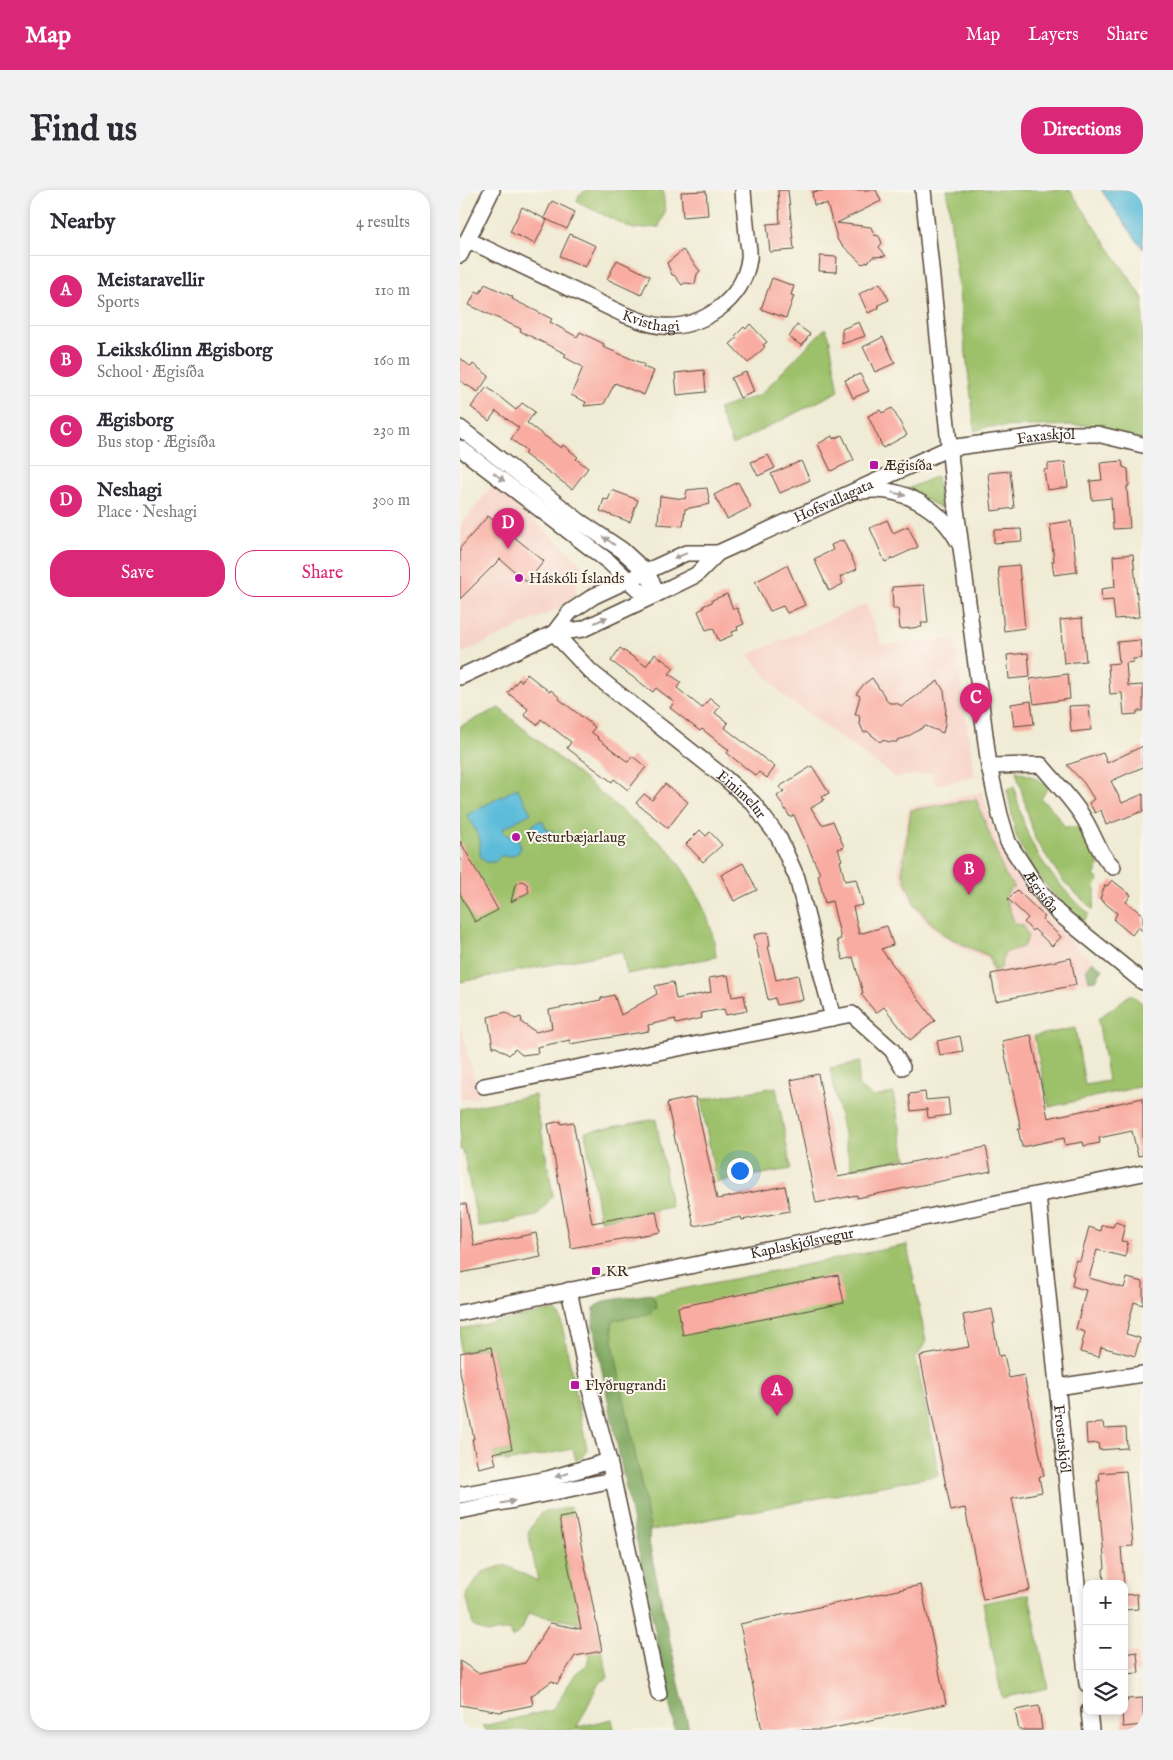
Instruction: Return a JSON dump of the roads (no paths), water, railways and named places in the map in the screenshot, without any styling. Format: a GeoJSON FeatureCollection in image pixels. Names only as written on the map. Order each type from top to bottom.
{"type":"FeatureCollection","features":[{"type":"Feature","properties":{"kind":"street"},"geometry":{"type":"LineString","coordinates":[[460,255],[492,190]]}},
{"type":"Feature","properties":{"kind":"street","name":"Kvisthagi"},"geometry":{"type":"LineString","coordinates":[[468,240],[625,315],[654,325],[681,325],[702,319],[721,307],[742,280],[749,258],[743,190]]}},
{"type":"Feature","properties":{"kind":"street","name":"Ægisíða"},"geometry":{"type":"LineString","coordinates":[[923,190],[949,448],[989,766],[1008,842],[1038,890],[1057,912],[1143,982]]}},
{"type":"Feature","properties":{"kind":"street"},"geometry":{"type":"LineString","coordinates":[[460,428],[514,468],[579,521],[622,550],[646,572],[655,588],[653,596],[641,592],[609,562],[460,448]]}},
{"type":"Feature","properties":{"kind":"street","name":"Faxaskjól"},"geometry":{"type":"LineString","coordinates":[[949,448],[1053,434],[1096,434],[1143,444]]}},
{"type":"Feature","properties":{"kind":"street","name":"Hofsvallagata"},"geometry":{"type":"LineString","coordinates":[[460,677],[554,634],[582,629],[653,596],[696,575],[718,553],[949,448]]}},
{"type":"Feature","properties":{"kind":"street"},"geometry":{"type":"LineString","coordinates":[[851,493],[865,490],[880,490],[907,496],[928,507],[944,521],[961,547]]}},
{"type":"Feature","properties":{"kind":"street","name":"Hofsvallagata"},"geometry":{"type":"LineString","coordinates":[[554,634],[570,612],[594,596],[686,553],[718,553]]}},
{"type":"Feature","properties":{"kind":"street","name":"Einimelur"},"geometry":{"type":"LineString","coordinates":[[554,634],[576,654],[591,672],[740,790],[767,820],[798,878],[834,1018]]}},
{"type":"Feature","properties":{"kind":"street"},"geometry":{"type":"LineString","coordinates":[[989,766],[1041,765],[1084,818],[1105,860],[1113,867]]}},
{"type":"Feature","properties":{"kind":"street"},"geometry":{"type":"LineString","coordinates":[[484,1086],[852,1014],[892,1050],[902,1067]]}},
{"type":"Feature","properties":{"kind":"street","name":"Kaplaskjólsvegur"},"geometry":{"type":"LineString","coordinates":[[460,1313],[1143,1173]]}},
{"type":"Feature","properties":{"kind":"street","name":"Frostaskjól"},"geometry":{"type":"LineString","coordinates":[[1038,1194],[1086,1670]]}},
{"type":"Feature","properties":{"kind":"street"},"geometry":{"type":"LineString","coordinates":[[569,1290],[589,1386],[609,1461],[659,1694]]}},
{"type":"Feature","properties":{"kind":"street"},"geometry":{"type":"LineString","coordinates":[[1057,1388],[1143,1374]]}},
{"type":"Feature","properties":{"kind":"street"},"geometry":{"type":"LineString","coordinates":[[460,1495],[548,1479],[609,1461]]}},
{"type":"Feature","properties":{"kind":"street"},"geometry":{"type":"LineString","coordinates":[[460,1511],[613,1480]]}},
{"type":"Feature","properties":{"kind":"street"},"geometry":{"type":"LineString","coordinates":[[1089,1715],[1091,1730]]}},
{"type":"Feature","properties":{"kind":"water"},"geometry":{"type":"Polygon","coordinates":[[[1101,190],[1143,190],[1143,249],[1101,190]]]}},
{"type":"Feature","properties":{"kind":"water"},"geometry":{"type":"Polygon","coordinates":[[[517,788],[531,813],[504,828],[503,831],[505,834],[518,839],[521,847],[519,852],[512,856],[501,856],[495,862],[486,862],[480,856],[480,839],[467,815],[517,788]]]}},
{"type":"Feature","properties":{"kind":"water"},"geometry":{"type":"Polygon","coordinates":[[[542,820],[547,830],[553,831],[554,834],[551,838],[541,842],[532,825],[542,820]]]}},
{"type":"Feature","properties":{"kind":"place","name":"Ægisíða"},"geometry":{"type":"Point","coordinates":[874,465]}},
{"type":"Feature","properties":{"kind":"place","name":"Neshagi"},"geometry":{"type":"Point","coordinates":[508,549]}},
{"type":"Feature","properties":{"kind":"place","name":"Háskóli Íslands"},"geometry":{"type":"Point","coordinates":[519,578]}},
{"type":"Feature","properties":{"kind":"place","name":"Ægisborg"},"geometry":{"type":"Point","coordinates":[976,724]}},
{"type":"Feature","properties":{"kind":"place","name":"Vesturbæjarlaug"},"geometry":{"type":"Point","coordinates":[516,837]}},
{"type":"Feature","properties":{"kind":"place","name":"Leikskólinn Ægisborg"},"geometry":{"type":"Point","coordinates":[969,895]}},
{"type":"Feature","properties":{"kind":"place","name":"KR"},"geometry":{"type":"Point","coordinates":[596,1271]}},
{"type":"Feature","properties":{"kind":"place","name":"Flyðrugrandi"},"geometry":{"type":"Point","coordinates":[575,1385]}},
{"type":"Feature","properties":{"kind":"place","name":"Meistaravellir"},"geometry":{"type":"Point","coordinates":[777,1416]}}]}
